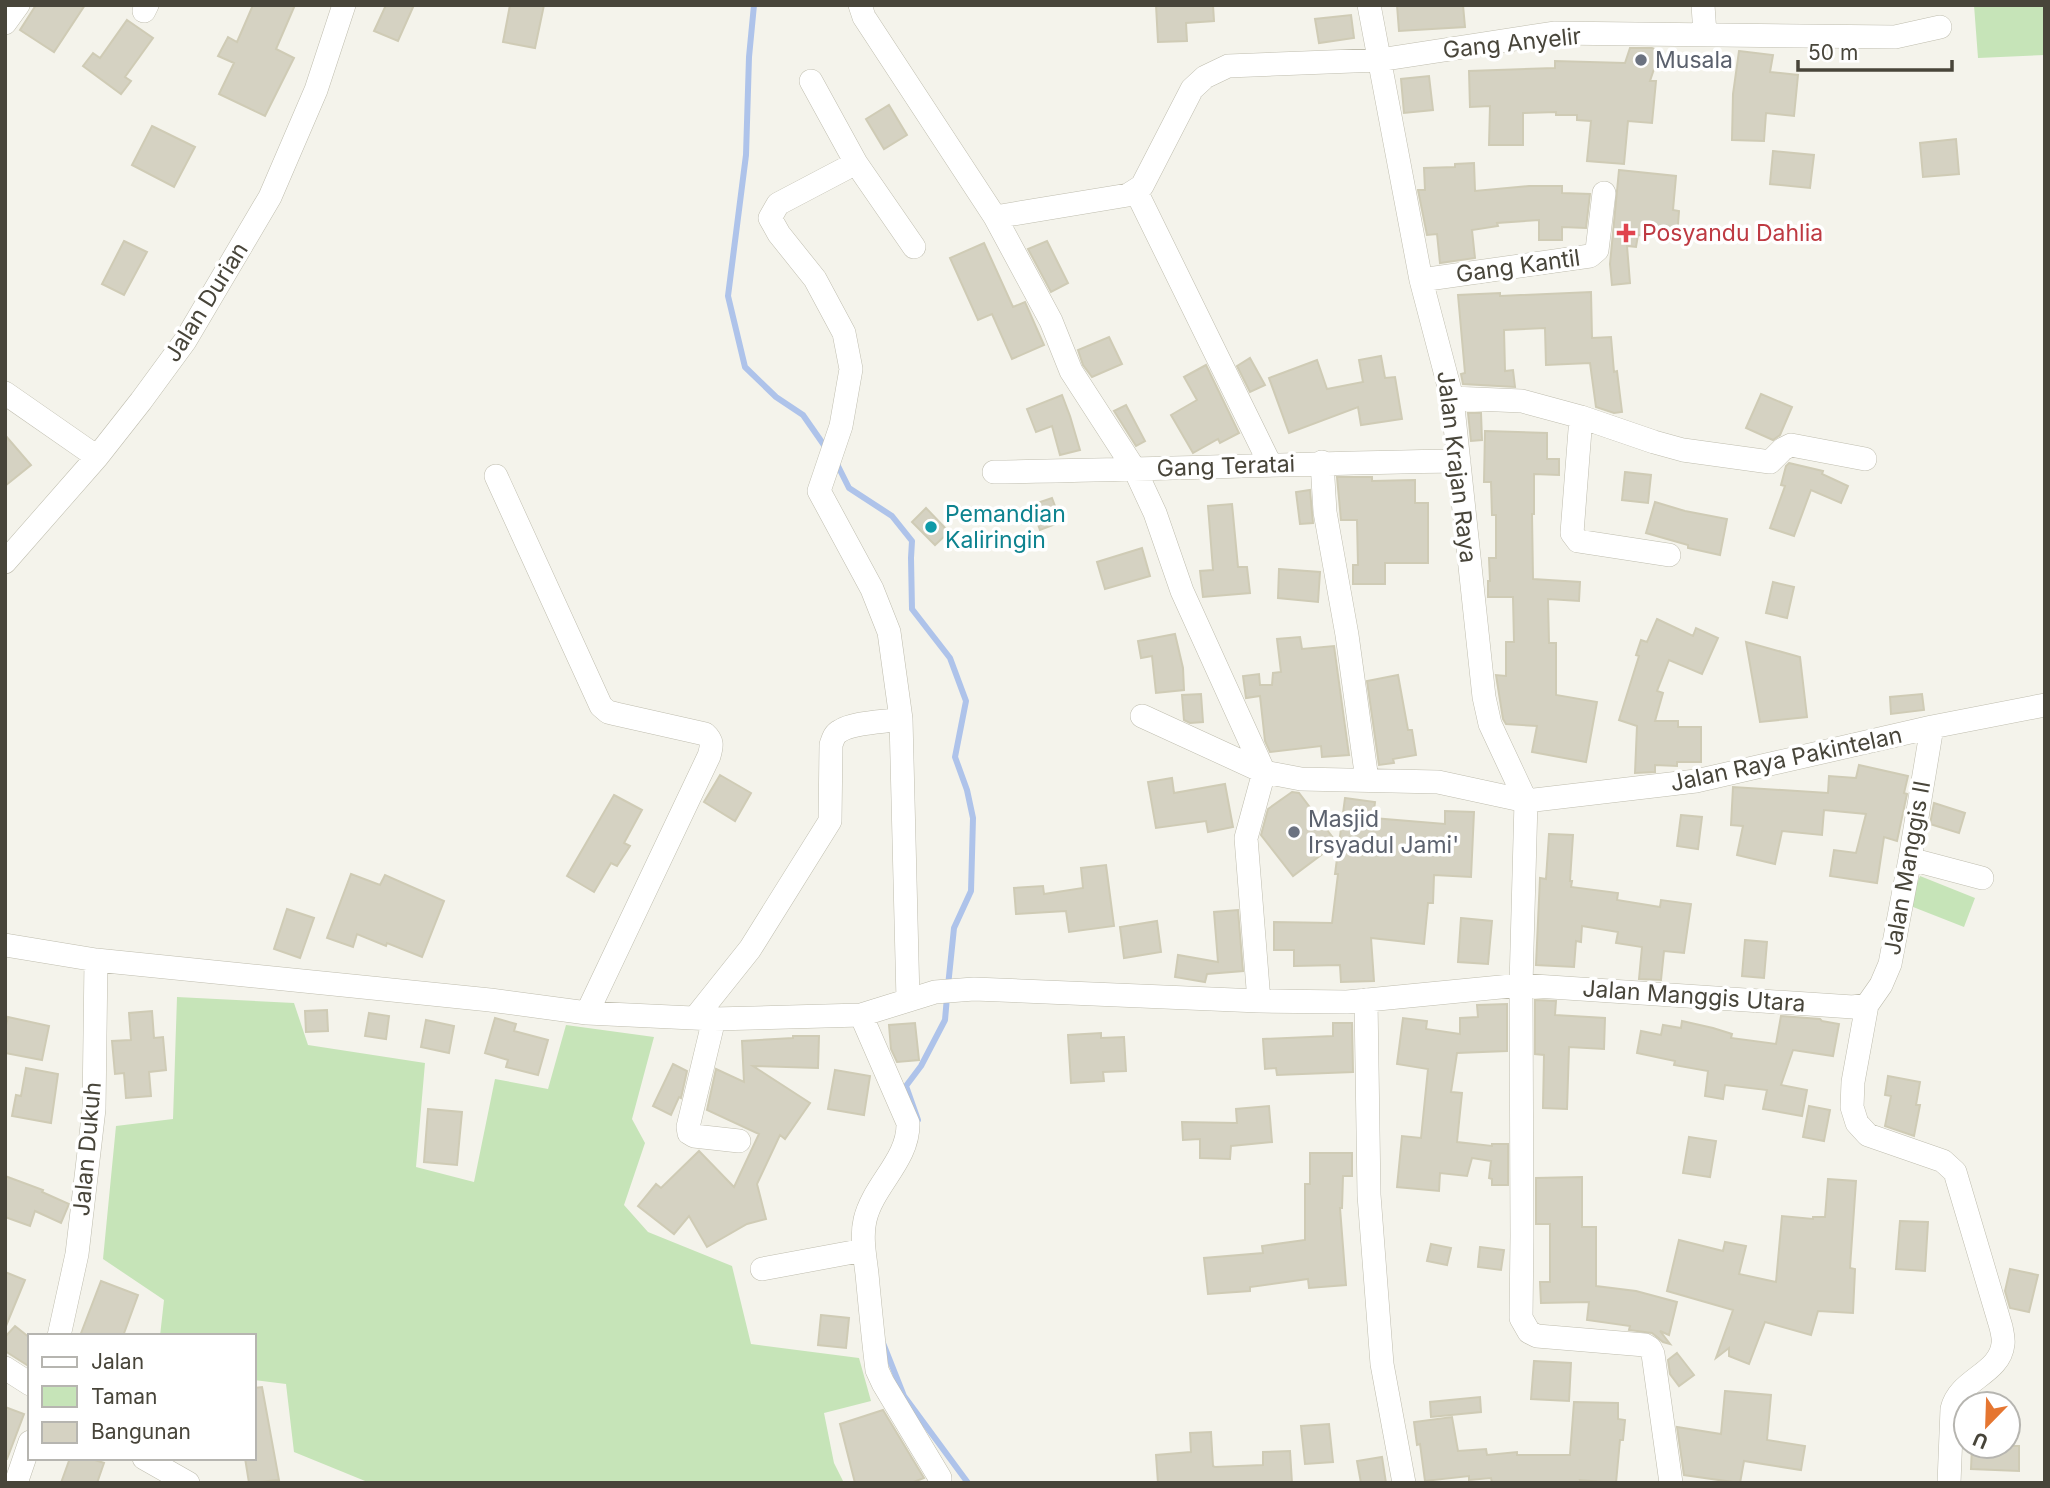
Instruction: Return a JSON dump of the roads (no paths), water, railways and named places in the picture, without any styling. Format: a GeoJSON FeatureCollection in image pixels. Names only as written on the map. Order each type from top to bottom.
{"type":"FeatureCollection","features":[{"type":"Feature","properties":{"kind":"street"},"geometry":{"type":"LineString","coordinates":[[5,23],[18,5]]}},
{"type":"Feature","properties":{"kind":"street","name":"Jalan Durian"},"geometry":{"type":"LineString","coordinates":[[5,562],[97,457],[185,341],[271,197],[316,90],[344,5]]}},
{"type":"Feature","properties":{"kind":"street"},"geometry":{"type":"LineString","coordinates":[[860,5],[864,17],[995,217],[1051,321],[1071,371],[1135,470],[1155,513],[1182,591],[1264,772],[1246,838],[1259,1001]]}},
{"type":"Feature","properties":{"kind":"street","name":"Jalan Krajan Raya"},"geometry":{"type":"LineString","coordinates":[[1369,5],[1421,280],[1452,398],[1484,698],[1490,724],[1526,801]]}},
{"type":"Feature","properties":{"kind":"street"},"geometry":{"type":"LineString","coordinates":[[1703,5],[1705,34]]}},
{"type":"Feature","properties":{"kind":"street","name":"Gang Anyelir"},"geometry":{"type":"LineString","coordinates":[[1136,191],[1142,186],[1192,89],[1215,70],[1228,65],[1379,60],[1554,33],[1895,37],[1940,27]]}},
{"type":"Feature","properties":{"kind":"street"},"geometry":{"type":"LineString","coordinates":[[811,81],[856,163],[914,247]]}},
{"type":"Feature","properties":{"kind":"street"},"geometry":{"type":"LineString","coordinates":[[856,163],[778,204],[770,218],[779,234],[815,279],[844,333],[851,369],[846,402],[819,491],[872,589],[889,632],[901,719],[908,1000]]}},
{"type":"Feature","properties":{"kind":"street"},"geometry":{"type":"LineString","coordinates":[[995,217],[1128,195],[1136,191],[1270,464]]}},
{"type":"Feature","properties":{"kind":"street","name":"Gang Kantil"},"geometry":{"type":"LineString","coordinates":[[1421,280],[1590,256],[1597,250],[1604,193]]}},
{"type":"Feature","properties":{"kind":"street"},"geometry":{"type":"LineString","coordinates":[[5,393],[97,457]]}},
{"type":"Feature","properties":{"kind":"street"},"geometry":{"type":"LineString","coordinates":[[1452,398],[1521,401],[1683,450],[1741,459],[1770,463],[1791,444],[1865,459]]}},
{"type":"Feature","properties":{"kind":"street"},"geometry":{"type":"LineString","coordinates":[[1581,417],[1572,533],[1574,537],[1578,541],[1669,555]]}},
{"type":"Feature","properties":{"kind":"street","name":"Gang Teratai"},"geometry":{"type":"LineString","coordinates":[[994,472],[1135,470],[1322,462],[1459,461]]}},
{"type":"Feature","properties":{"kind":"street"},"geometry":{"type":"LineString","coordinates":[[1322,462],[1325,512],[1347,635],[1367,780]]}},
{"type":"Feature","properties":{"kind":"street"},"geometry":{"type":"LineString","coordinates":[[496,476],[601,706],[608,712],[705,734],[712,744],[709,756],[587,1013]]}},
{"type":"Feature","properties":{"kind":"street","name":"Jalan Raya Pakintelan"},"geometry":{"type":"LineString","coordinates":[[1142,716],[1264,772],[1301,779],[1438,782],[1526,801],[1696,782],[1932,727],[2045,705]]}},
{"type":"Feature","properties":{"kind":"street"},"geometry":{"type":"LineString","coordinates":[[739,1141],[694,1136],[689,1133],[705,1018],[830,821],[831,745],[834,736],[840,730],[901,719]]}},
{"type":"Feature","properties":{"kind":"street","name":"Jalan Manggis II"},"geometry":{"type":"LineString","coordinates":[[1867,1005],[1881,985],[1890,964],[1932,727]]}},
{"type":"Feature","properties":{"kind":"street"},"geometry":{"type":"LineString","coordinates":[[1526,801],[1521,985],[1521,1318],[1530,1332],[1537,1336],[1645,1345],[1650,1348],[1671,1483]]}},
{"type":"Feature","properties":{"kind":"street"},"geometry":{"type":"LineString","coordinates":[[1910,859],[1982,878]]}},
{"type":"Feature","properties":{"kind":"street","name":"Jalan Manggis Utara"},"geometry":{"type":"LineString","coordinates":[[5,945],[96,960],[490,1000],[587,1013],[705,1018],[861,1015],[936,992],[974,989],[1347,1002],[1521,985],[1853,1007],[1867,1005]]}},
{"type":"Feature","properties":{"kind":"street","name":"Jalan Dukuh"},"geometry":{"type":"LineString","coordinates":[[59,1334],[77,1254],[94,1109],[96,960]]}},
{"type":"Feature","properties":{"kind":"street"},"geometry":{"type":"LineString","coordinates":[[1366,1000],[1369,1195],[1381,1351],[1404,1483]]}},
{"type":"Feature","properties":{"kind":"street"},"geometry":{"type":"LineString","coordinates":[[1867,1005],[1853,1082],[1852,1107],[1857,1123],[1868,1135],[1943,1161],[1955,1172],[2004,1343],[2000,1355],[1989,1368],[1954,1399],[1949,1483]]}},
{"type":"Feature","properties":{"kind":"street"},"geometry":{"type":"LineString","coordinates":[[861,1015],[908,1123],[909,1134],[905,1146],[876,1194],[865,1221],[864,1250],[879,1377],[940,1478],[940,1483]]}},
{"type":"Feature","properties":{"kind":"street"},"geometry":{"type":"LineString","coordinates":[[762,1269],[864,1250]]}},
{"type":"Feature","properties":{"kind":"street"},"geometry":{"type":"LineString","coordinates":[[5,1368],[28,1383]]}},
{"type":"Feature","properties":{"kind":"street"},"geometry":{"type":"LineString","coordinates":[[16,1483],[28,1448]]}},
{"type":"Feature","properties":{"kind":"street"},"geometry":{"type":"LineString","coordinates":[[148,1460],[188,1483]]}},
{"type":"Feature","properties":{"kind":"waterway"},"geometry":{"type":"LineString","coordinates":[[754,5],[749,57],[746,155],[728,296],[745,367],[776,397],[803,415],[826,448]]}},
{"type":"Feature","properties":{"kind":"waterway"},"geometry":{"type":"LineString","coordinates":[[836,462],[849,488],[892,516],[912,541],[912,609],[950,658],[966,701],[955,757],[967,790],[973,818],[971,891],[954,928],[948,986]]}},
{"type":"Feature","properties":{"kind":"waterway"},"geometry":{"type":"LineString","coordinates":[[918,1120],[906,1086],[921,1066],[945,1020],[947,997]]}},
{"type":"Feature","properties":{"kind":"waterway"},"geometry":{"type":"LineString","coordinates":[[883,1343],[904,1396],[968,1483]]}},
{"type":"Feature","properties":{"kind":"place","name":"Musala"},"geometry":{"type":"Point","coordinates":[1641,60]}},
{"type":"Feature","properties":{"kind":"place","name":"Posyandu Dahlia"},"geometry":{"type":"Point","coordinates":[1626,233]}},
{"type":"Feature","properties":{"kind":"place","name":"Pemandian Kaliringin"},"geometry":{"type":"Point","coordinates":[931,527]}},
{"type":"Feature","properties":{"kind":"place","name":"Masjid Irsyadul Jami'"},"geometry":{"type":"Point","coordinates":[1294,832]}}]}
